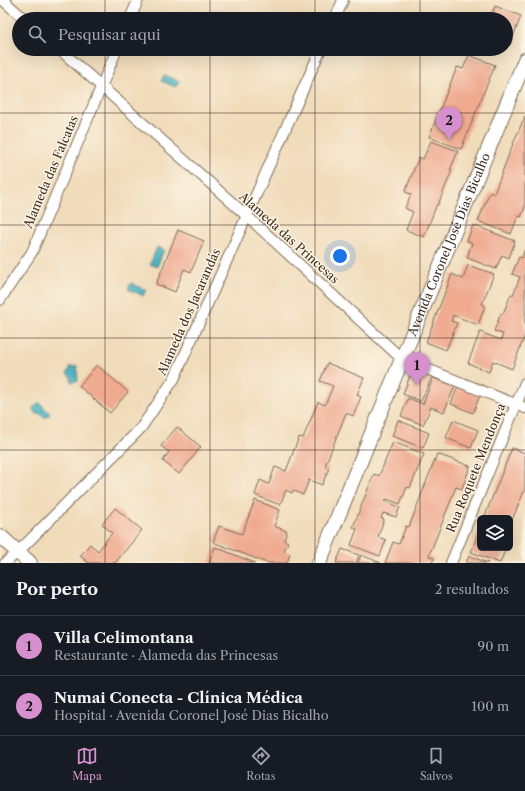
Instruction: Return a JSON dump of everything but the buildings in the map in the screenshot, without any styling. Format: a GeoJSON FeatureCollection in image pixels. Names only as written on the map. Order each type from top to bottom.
{"type":"FeatureCollection","features":[{"type":"Feature","properties":{"kind":"street"},"geometry":{"type":"LineString","coordinates":[[2,0],[16,12]]}},
{"type":"Feature","properties":{"kind":"street"},"geometry":{"type":"LineString","coordinates":[[133,12],[138,0]]}},
{"type":"Feature","properties":{"kind":"street"},"geometry":{"type":"LineString","coordinates":[[337,12],[343,0]]}},
{"type":"Feature","properties":{"kind":"street","name":"Alameda das Princesas"},"geometry":{"type":"LineString","coordinates":[[67,56],[246,216],[402,359],[521,406]]}},
{"type":"Feature","properties":{"kind":"street","name":"Alameda das Falcatas"},"geometry":{"type":"LineString","coordinates":[[0,300],[32,252],[114,56]]}},
{"type":"Feature","properties":{"kind":"street","name":"Alameda dos Jacarandás"},"geometry":{"type":"LineString","coordinates":[[5,563],[18,552],[141,428],[174,379],[318,56]]}},
{"type":"Feature","properties":{"kind":"street","name":"Avenida Coronel José Dias Bicalho"},"geometry":{"type":"LineString","coordinates":[[319,563],[525,60]]}},
{"type":"Feature","properties":{"kind":"street","name":"Rua Roquete Mendonça"},"geometry":{"type":"LineString","coordinates":[[451,563],[521,406],[525,383]]}},
{"type":"Feature","properties":{"kind":"street"},"geometry":{"type":"LineString","coordinates":[[0,536],[30,563]]}},
{"type":"Feature","properties":{"kind":"water"},"geometry":{"type":"Polygon","coordinates":[[[164,75],[179,81],[176,87],[161,81],[164,75]]]}},
{"type":"Feature","properties":{"kind":"water"},"geometry":{"type":"Polygon","coordinates":[[[157,247],[164,250],[157,267],[150,264],[157,247]]]}},
{"type":"Feature","properties":{"kind":"water"},"geometry":{"type":"Polygon","coordinates":[[[131,283],[146,290],[143,296],[128,289],[131,283]]]}},
{"type":"Feature","properties":{"kind":"water"},"geometry":{"type":"Polygon","coordinates":[[[77,366],[78,381],[71,382],[71,377],[67,372],[70,370],[69,367],[77,366]]]}},
{"type":"Feature","properties":{"kind":"water"},"geometry":{"type":"Polygon","coordinates":[[[39,402],[50,414],[45,418],[39,413],[36,414],[32,409],[39,402]]]}},
{"type":"Feature","properties":{"kind":"place","name":"Numai Conecta - Clínica Médica"},"geometry":{"type":"Point","coordinates":[449,140]}},
{"type":"Feature","properties":{"kind":"place","name":"Villa Celimontana"},"geometry":{"type":"Point","coordinates":[417,385]}}]}
